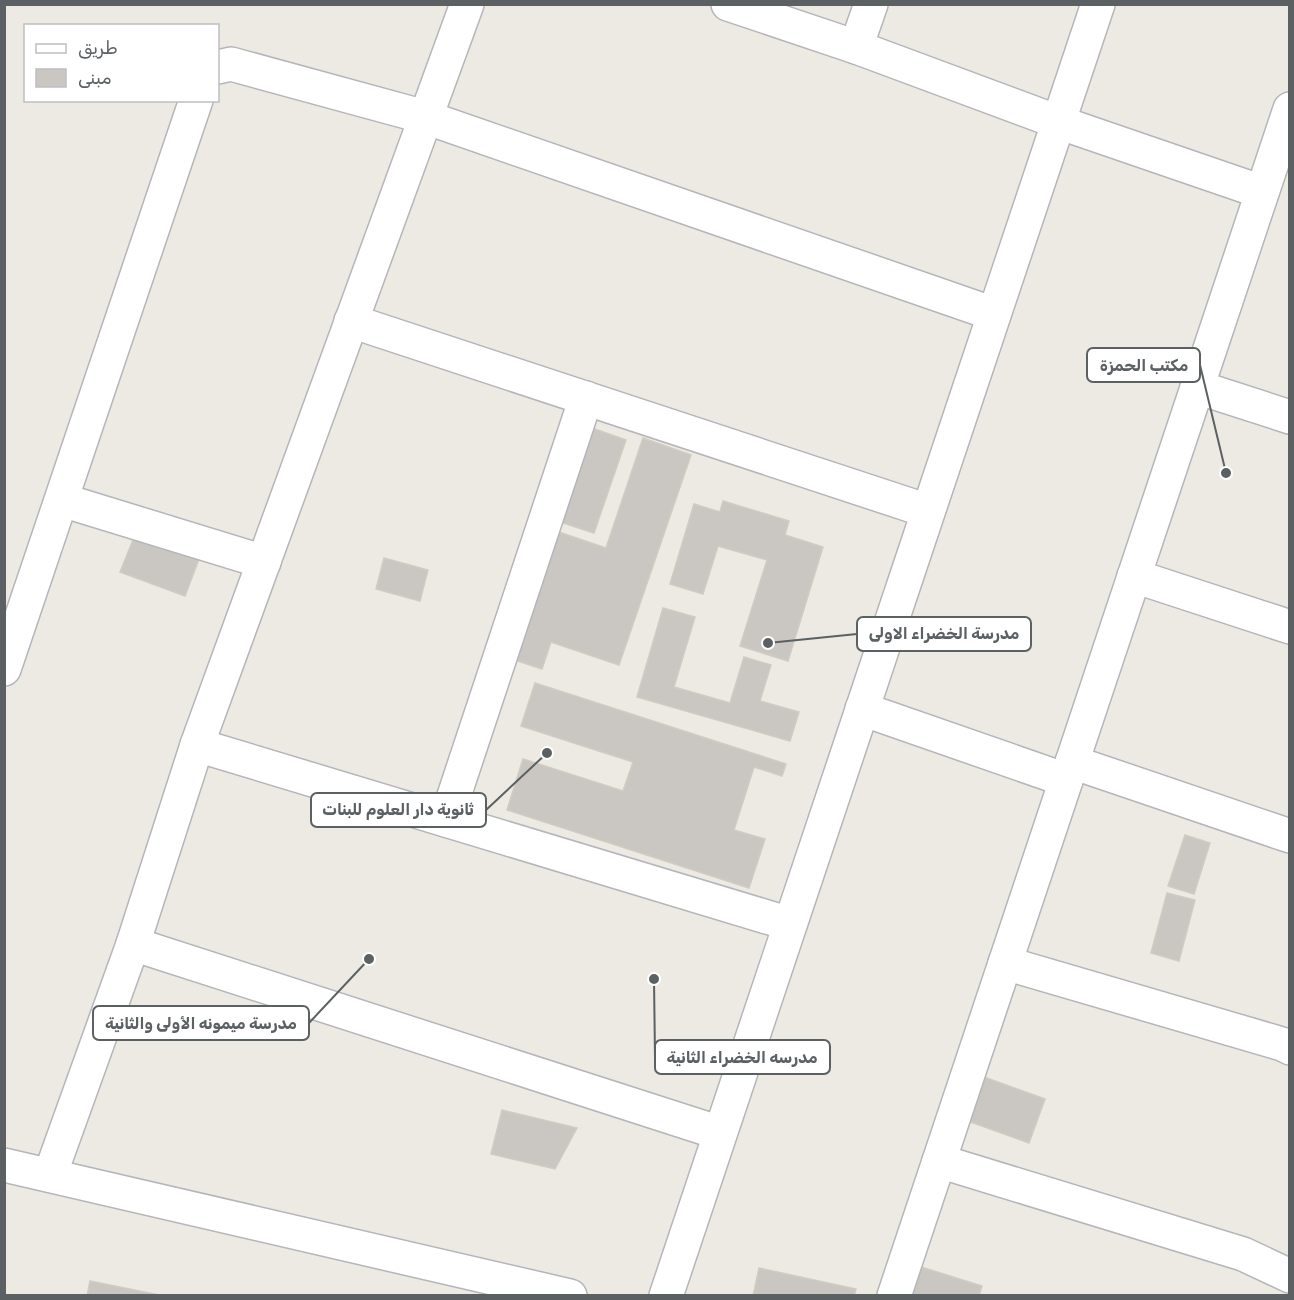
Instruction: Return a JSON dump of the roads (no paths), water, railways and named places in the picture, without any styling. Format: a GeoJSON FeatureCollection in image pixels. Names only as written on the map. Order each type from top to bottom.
{"type":"FeatureCollection","features":[{"type":"Feature","properties":{"kind":"street"},"geometry":{"type":"LineString","coordinates":[[50,1175],[133,944],[197,745],[467,4]]}},
{"type":"Feature","properties":{"kind":"street"},"geometry":{"type":"LineString","coordinates":[[728,4],[856,47],[1058,122],[1262,192]]}},
{"type":"Feature","properties":{"kind":"street"},"geometry":{"type":"LineString","coordinates":[[856,47],[871,4]]}},
{"type":"Feature","properties":{"kind":"street"},"geometry":{"type":"LineString","coordinates":[[666,1296],[1098,4]]}},
{"type":"Feature","properties":{"kind":"street"},"geometry":{"type":"LineString","coordinates":[[219,67],[231,64],[425,117],[994,314]]}},
{"type":"Feature","properties":{"kind":"street"},"geometry":{"type":"LineString","coordinates":[[5,668],[195,102]]}},
{"type":"Feature","properties":{"kind":"street"},"geometry":{"type":"LineString","coordinates":[[894,1296],[1290,109]]}},
{"type":"Feature","properties":{"kind":"street"},"geometry":{"type":"LineString","coordinates":[[351,321],[928,511]]}},
{"type":"Feature","properties":{"kind":"street"},"geometry":{"type":"LineString","coordinates":[[1197,387],[1290,417]]}},
{"type":"Feature","properties":{"kind":"street"},"geometry":{"type":"LineString","coordinates":[[446,820],[586,398]]}},
{"type":"Feature","properties":{"kind":"street"},"geometry":{"type":"LineString","coordinates":[[62,500],[264,562]]}},
{"type":"Feature","properties":{"kind":"street"},"geometry":{"type":"LineString","coordinates":[[1134,576],[1290,627]]}},
{"type":"Feature","properties":{"kind":"street"},"geometry":{"type":"LineString","coordinates":[[862,709],[1290,836]]}},
{"type":"Feature","properties":{"kind":"street"},"geometry":{"type":"LineString","coordinates":[[197,745],[790,924]]}},
{"type":"Feature","properties":{"kind":"street"},"geometry":{"type":"LineString","coordinates":[[133,944],[720,1133]]}},
{"type":"Feature","properties":{"kind":"street"},"geometry":{"type":"LineString","coordinates":[[1005,963],[1290,1048]]}},
{"type":"Feature","properties":{"kind":"street"},"geometry":{"type":"LineString","coordinates":[[939,1161],[1243,1254],[1290,1276]]}},
{"type":"Feature","properties":{"kind":"street"},"geometry":{"type":"LineString","coordinates":[[4,1165],[570,1296]]}},
{"type":"Feature","properties":{"kind":"place","name":"مكتب الحمزة"},"geometry":{"type":"Point","coordinates":[1226,473]}},
{"type":"Feature","properties":{"kind":"place","name":"مدرسة الخضراء الاولى"},"geometry":{"type":"Point","coordinates":[768,643]}},
{"type":"Feature","properties":{"kind":"place","name":"ثانوية دار العلوم للبنات"},"geometry":{"type":"Point","coordinates":[547,753]}},
{"type":"Feature","properties":{"kind":"place","name":"مدرسة ميمونه الأولى والثانية"},"geometry":{"type":"Point","coordinates":[369,959]}},
{"type":"Feature","properties":{"kind":"place","name":"مدرسه الخضراء الثانية"},"geometry":{"type":"Point","coordinates":[654,979]}}]}
